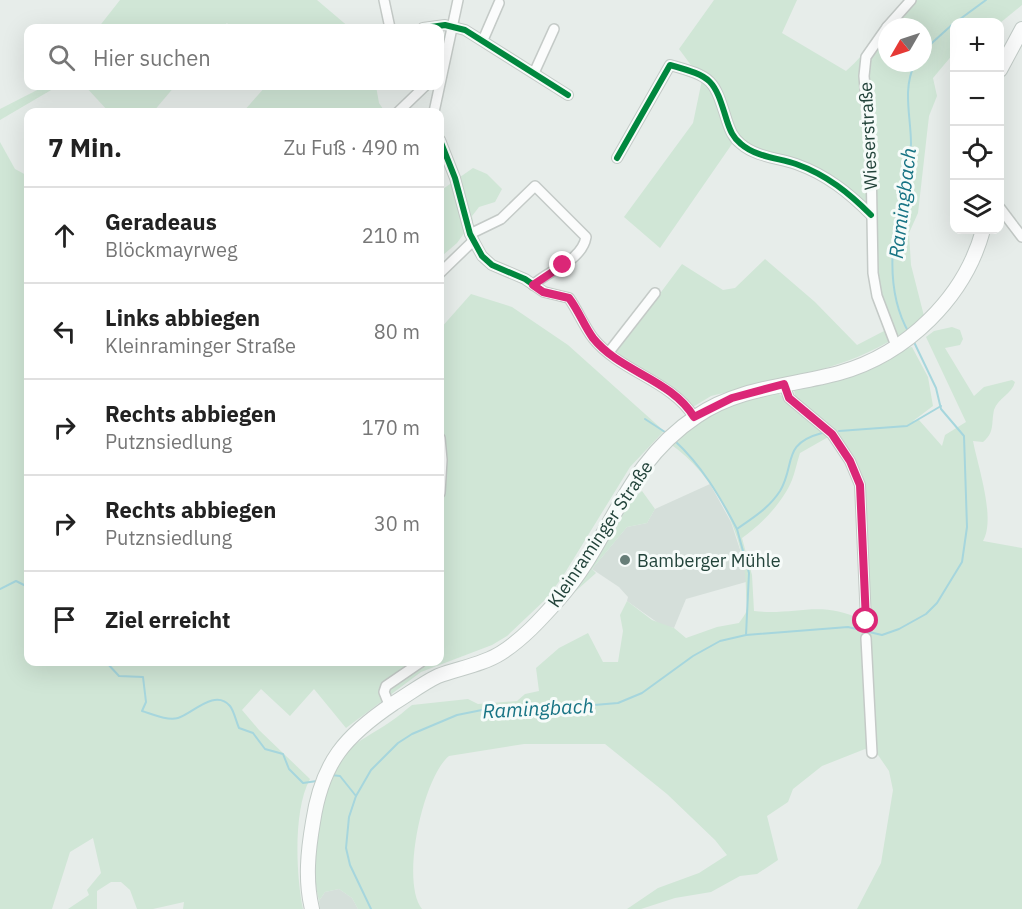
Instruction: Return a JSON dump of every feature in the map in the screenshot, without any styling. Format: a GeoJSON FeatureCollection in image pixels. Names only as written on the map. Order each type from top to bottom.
{"type":"FeatureCollection","features":[{"type":"Feature","properties":{"kind":"main road"},"geometry":{"type":"LineString","coordinates":[[1004,60],[1022,29]]}},
{"type":"Feature","properties":{"kind":"main road","name":"Kleinraminger Straße"},"geometry":{"type":"LineString","coordinates":[[312,909],[308,859],[321,784],[327,769],[349,738],[390,706],[434,678],[491,659],[525,634],[573,581],[629,486],[670,436],[694,417],[732,398],[858,367],[898,345],[926,322],[957,287],[973,258],[982,234]]}},
{"type":"Feature","properties":{"kind":"street"},"geometry":{"type":"LineString","coordinates":[[384,0],[389,24]]}},
{"type":"Feature","properties":{"kind":"street"},"geometry":{"type":"LineString","coordinates":[[444,58],[458,0]]}},
{"type":"Feature","properties":{"kind":"street","name":"Wieserstraße"},"geometry":{"type":"LineString","coordinates":[[895,18],[911,0]]}},
{"type":"Feature","properties":{"kind":"street"},"geometry":{"type":"LineString","coordinates":[[483,40],[500,3]]}},
{"type":"Feature","properties":{"kind":"street"},"geometry":{"type":"LineString","coordinates":[[444,26],[465,30],[568,95]]}},
{"type":"Feature","properties":{"kind":"street"},"geometry":{"type":"LineString","coordinates":[[534,73],[554,29]]}},
{"type":"Feature","properties":{"kind":"street","name":"Wieserstraße"},"geometry":{"type":"LineString","coordinates":[[878,40],[866,57],[864,76],[871,159],[873,273],[877,296],[898,345]]}},
{"type":"Feature","properties":{"kind":"street","name":"Wieserstraße"},"geometry":{"type":"LineString","coordinates":[[617,158],[670,65],[696,72],[710,80],[717,89],[731,132],[738,143],[749,150],[797,164],[830,178],[872,215]]}},
{"type":"Feature","properties":{"kind":"street"},"geometry":{"type":"LineString","coordinates":[[402,108],[421,90]]}},
{"type":"Feature","properties":{"kind":"street"},"geometry":{"type":"LineString","coordinates":[[435,108],[438,90]]}},
{"type":"Feature","properties":{"kind":"street"},"geometry":{"type":"LineString","coordinates":[[444,150],[455,178],[471,238],[492,265],[543,292],[569,298],[593,338],[609,352],[664,388],[684,404],[694,417]]}},
{"type":"Feature","properties":{"kind":"street"},"geometry":{"type":"LineString","coordinates":[[444,268],[471,238],[501,219],[534,186],[586,237],[584,244],[574,256],[533,285]]}},
{"type":"Feature","properties":{"kind":"street"},"geometry":{"type":"LineString","coordinates":[[1004,214],[1022,237]]}},
{"type":"Feature","properties":{"kind":"street"},"geometry":{"type":"LineString","coordinates":[[609,352],[655,293]]}},
{"type":"Feature","properties":{"kind":"street"},"geometry":{"type":"LineString","coordinates":[[784,384],[789,398],[832,434],[850,461],[860,485],[866,621]]}},
{"type":"Feature","properties":{"kind":"street"},"geometry":{"type":"LineString","coordinates":[[866,638],[872,753]]}},
{"type":"Feature","properties":{"kind":"street"},"geometry":{"type":"LineString","coordinates":[[390,706],[384,692],[386,686],[415,666]]}},
{"type":"Feature","properties":{"kind":"shaded area"},"geometry":{"type":"Polygon","coordinates":[[[710,484],[731,522],[748,574],[746,582],[686,599],[674,628],[661,625],[627,601],[628,597],[619,587],[592,569],[627,527],[647,523],[655,509],[710,484]]]}},
{"type":"Feature","properties":{"kind":"shaded area"},"geometry":{"type":"Polygon","coordinates":[[[339,889],[352,898],[358,909],[320,909],[319,901],[325,892],[339,889]]]}},
{"type":"Feature","properties":{"kind":"green space"},"geometry":{"type":"Polygon","coordinates":[[[120,0],[317,0],[345,24],[227,23],[101,24],[120,0]]]}},
{"type":"Feature","properties":{"kind":"green space"},"geometry":{"type":"Polygon","coordinates":[[[714,0],[797,0],[782,33],[846,71],[878,35],[878,72],[932,72],[932,18],[892,18],[907,0],[1022,0],[1022,5],[1004,20],[950,18],[950,58],[933,78],[937,96],[929,116],[918,213],[909,233],[911,265],[924,316],[901,334],[851,360],[824,369],[711,396],[693,407],[618,354],[617,351],[682,264],[723,290],[735,288],[765,259],[815,302],[857,345],[884,331],[878,308],[868,215],[840,191],[818,179],[732,144],[660,248],[624,217],[693,123],[702,80],[679,49],[714,0]]]}},
{"type":"Feature","properties":{"kind":"green space"},"geometry":{"type":"Polygon","coordinates":[[[37,90],[51,90],[0,120],[0,109],[37,90]]]}},
{"type":"Feature","properties":{"kind":"green space"},"geometry":{"type":"Polygon","coordinates":[[[89,90],[172,90],[156,108],[105,108],[89,90]]]}},
{"type":"Feature","properties":{"kind":"green space"},"geometry":{"type":"Polygon","coordinates":[[[262,90],[377,90],[382,108],[247,108],[262,90]]]}},
{"type":"Feature","properties":{"kind":"green space"},"geometry":{"type":"Polygon","coordinates":[[[0,142],[15,169],[24,174],[24,666],[437,666],[421,672],[346,728],[314,689],[290,716],[261,689],[242,710],[259,730],[310,779],[298,825],[299,879],[303,909],[183,909],[184,902],[153,909],[137,909],[130,890],[121,882],[111,882],[97,891],[97,909],[68,909],[89,895],[87,890],[101,873],[93,838],[70,852],[52,909],[0,909],[0,142]]]}},
{"type":"Feature","properties":{"kind":"green space"},"geometry":{"type":"Polygon","coordinates":[[[473,168],[487,174],[502,189],[495,202],[479,207],[472,216],[473,221],[457,243],[444,254],[444,188],[473,168]]]}},
{"type":"Feature","properties":{"kind":"green space"},"geometry":{"type":"Polygon","coordinates":[[[471,294],[512,307],[568,345],[664,431],[630,467],[547,598],[507,636],[492,645],[444,663],[444,324],[471,294]]]}},
{"type":"Feature","properties":{"kind":"green space"},"geometry":{"type":"Polygon","coordinates":[[[952,327],[960,330],[963,339],[960,345],[945,348],[974,396],[984,387],[1012,380],[1015,382],[994,410],[989,435],[983,442],[973,441],[987,506],[987,531],[983,541],[1022,548],[1022,909],[857,909],[881,863],[893,790],[889,771],[878,755],[865,749],[822,766],[793,789],[788,802],[767,816],[778,860],[757,874],[740,876],[711,892],[675,898],[641,909],[627,909],[658,888],[699,873],[727,855],[715,840],[667,794],[605,744],[524,744],[449,756],[439,767],[431,785],[418,830],[413,877],[416,896],[422,909],[358,909],[352,898],[339,889],[325,892],[319,901],[314,865],[316,824],[319,804],[333,768],[349,749],[412,705],[468,699],[478,704],[517,701],[525,694],[539,691],[536,668],[559,648],[588,633],[603,662],[618,662],[623,631],[620,615],[627,601],[652,620],[674,628],[686,638],[717,627],[739,623],[747,610],[747,605],[745,573],[734,530],[726,510],[701,472],[669,443],[716,408],[735,400],[778,393],[830,436],[800,453],[792,480],[783,497],[757,527],[742,538],[752,575],[754,611],[834,610],[862,620],[863,638],[870,639],[867,511],[860,477],[837,436],[796,400],[793,386],[849,374],[900,349],[912,347],[928,377],[933,406],[913,421],[919,420],[942,446],[945,435],[966,422],[926,337],[934,331],[952,327]]]}},
{"type":"Feature","properties":{"kind":"green space"},"geometry":{"type":"Polygon","coordinates":[[[642,491],[655,509],[647,523],[627,527],[592,569],[596,573],[569,597],[631,497],[634,498],[642,491]]]}},
{"type":"Feature","properties":{"kind":"waterway","name":"Ramingbach"},"geometry":{"type":"LineString","coordinates":[[961,18],[986,0]]}},
{"type":"Feature","properties":{"kind":"waterway","name":"Ramingbach"},"geometry":{"type":"LineString","coordinates":[[932,43],[950,27]]}},
{"type":"Feature","properties":{"kind":"waterway","name":"Ramingbach"},"geometry":{"type":"LineString","coordinates":[[909,333],[896,299],[892,262],[895,225],[911,144],[908,93],[911,72]]}},
{"type":"Feature","properties":{"kind":"waterway","name":"Ramingbach"},"geometry":{"type":"LineString","coordinates":[[371,909],[350,865],[346,848],[349,817],[356,796],[371,770],[398,743],[412,734],[457,715],[492,708],[534,710],[618,703],[642,693],[693,656],[720,641],[746,635],[848,627],[882,635],[899,629],[926,614],[937,603],[962,562],[967,527],[964,436],[941,409],[936,388],[913,340]]}},
{"type":"Feature","properties":{"kind":"waterway","name":"Ramingbach"},"geometry":{"type":"LineString","coordinates":[[839,431],[907,426],[941,406]]}},
{"type":"Feature","properties":{"kind":"waterway"},"geometry":{"type":"LineString","coordinates":[[645,419],[668,434]]}},
{"type":"Feature","properties":{"kind":"waterway","name":"Ramingbach"},"geometry":{"type":"LineString","coordinates":[[746,635],[749,573],[737,529],[761,512],[776,497],[785,481],[795,449],[800,443],[822,433]]}},
{"type":"Feature","properties":{"kind":"waterway"},"geometry":{"type":"LineString","coordinates":[[674,440],[709,481],[737,529]]}},
{"type":"Feature","properties":{"kind":"waterway"},"geometry":{"type":"LineString","coordinates":[[0,589],[16,581],[24,585]]}},
{"type":"Feature","properties":{"kind":"waterway"},"geometry":{"type":"LineString","coordinates":[[110,666],[119,676],[143,677],[146,702],[142,711],[160,717],[174,719],[211,701],[224,701],[230,706],[239,728],[253,733],[265,749],[283,754],[289,769],[303,783],[317,781]]}},
{"type":"Feature","properties":{"kind":"waterway"},"geometry":{"type":"LineString","coordinates":[[331,775],[340,776],[356,796]]}},
{"type":"Feature","properties":{"kind":"cycle path"},"geometry":{"type":"LineString","coordinates":[[444,25],[465,30],[568,95]]}},
{"type":"Feature","properties":{"kind":"cycle path"},"geometry":{"type":"LineString","coordinates":[[617,158],[670,65],[695,73],[710,82],[719,96],[732,134],[741,144],[760,154],[796,164],[828,179],[871,215]]}},
{"type":"Feature","properties":{"kind":"cycle path"},"geometry":{"type":"LineString","coordinates":[[444,150],[455,178],[470,234],[482,256],[492,265],[525,279],[544,292],[569,298],[593,338],[604,350],[672,394],[694,417]]}},
{"type":"Feature","properties":{"kind":"cycle path"},"geometry":{"type":"LineString","coordinates":[[784,384],[789,398],[832,434],[850,461],[860,485],[866,621]]}},
{"type":"Feature","properties":{"kind":"place","name":"Bamberger Mühle"},"geometry":{"type":"Point","coordinates":[625,560]}},
{"type":"Feature","properties":{"kind":"route"},"geometry":{"type":"LineString","coordinates":[[563,265],[533,285],[543,292],[569,298],[578,309],[593,338],[626,364],[664,388],[684,404],[694,417],[718,403],[747,392],[784,384],[789,398],[832,434],[850,461],[860,485],[863,503],[866,621]]}}]}
